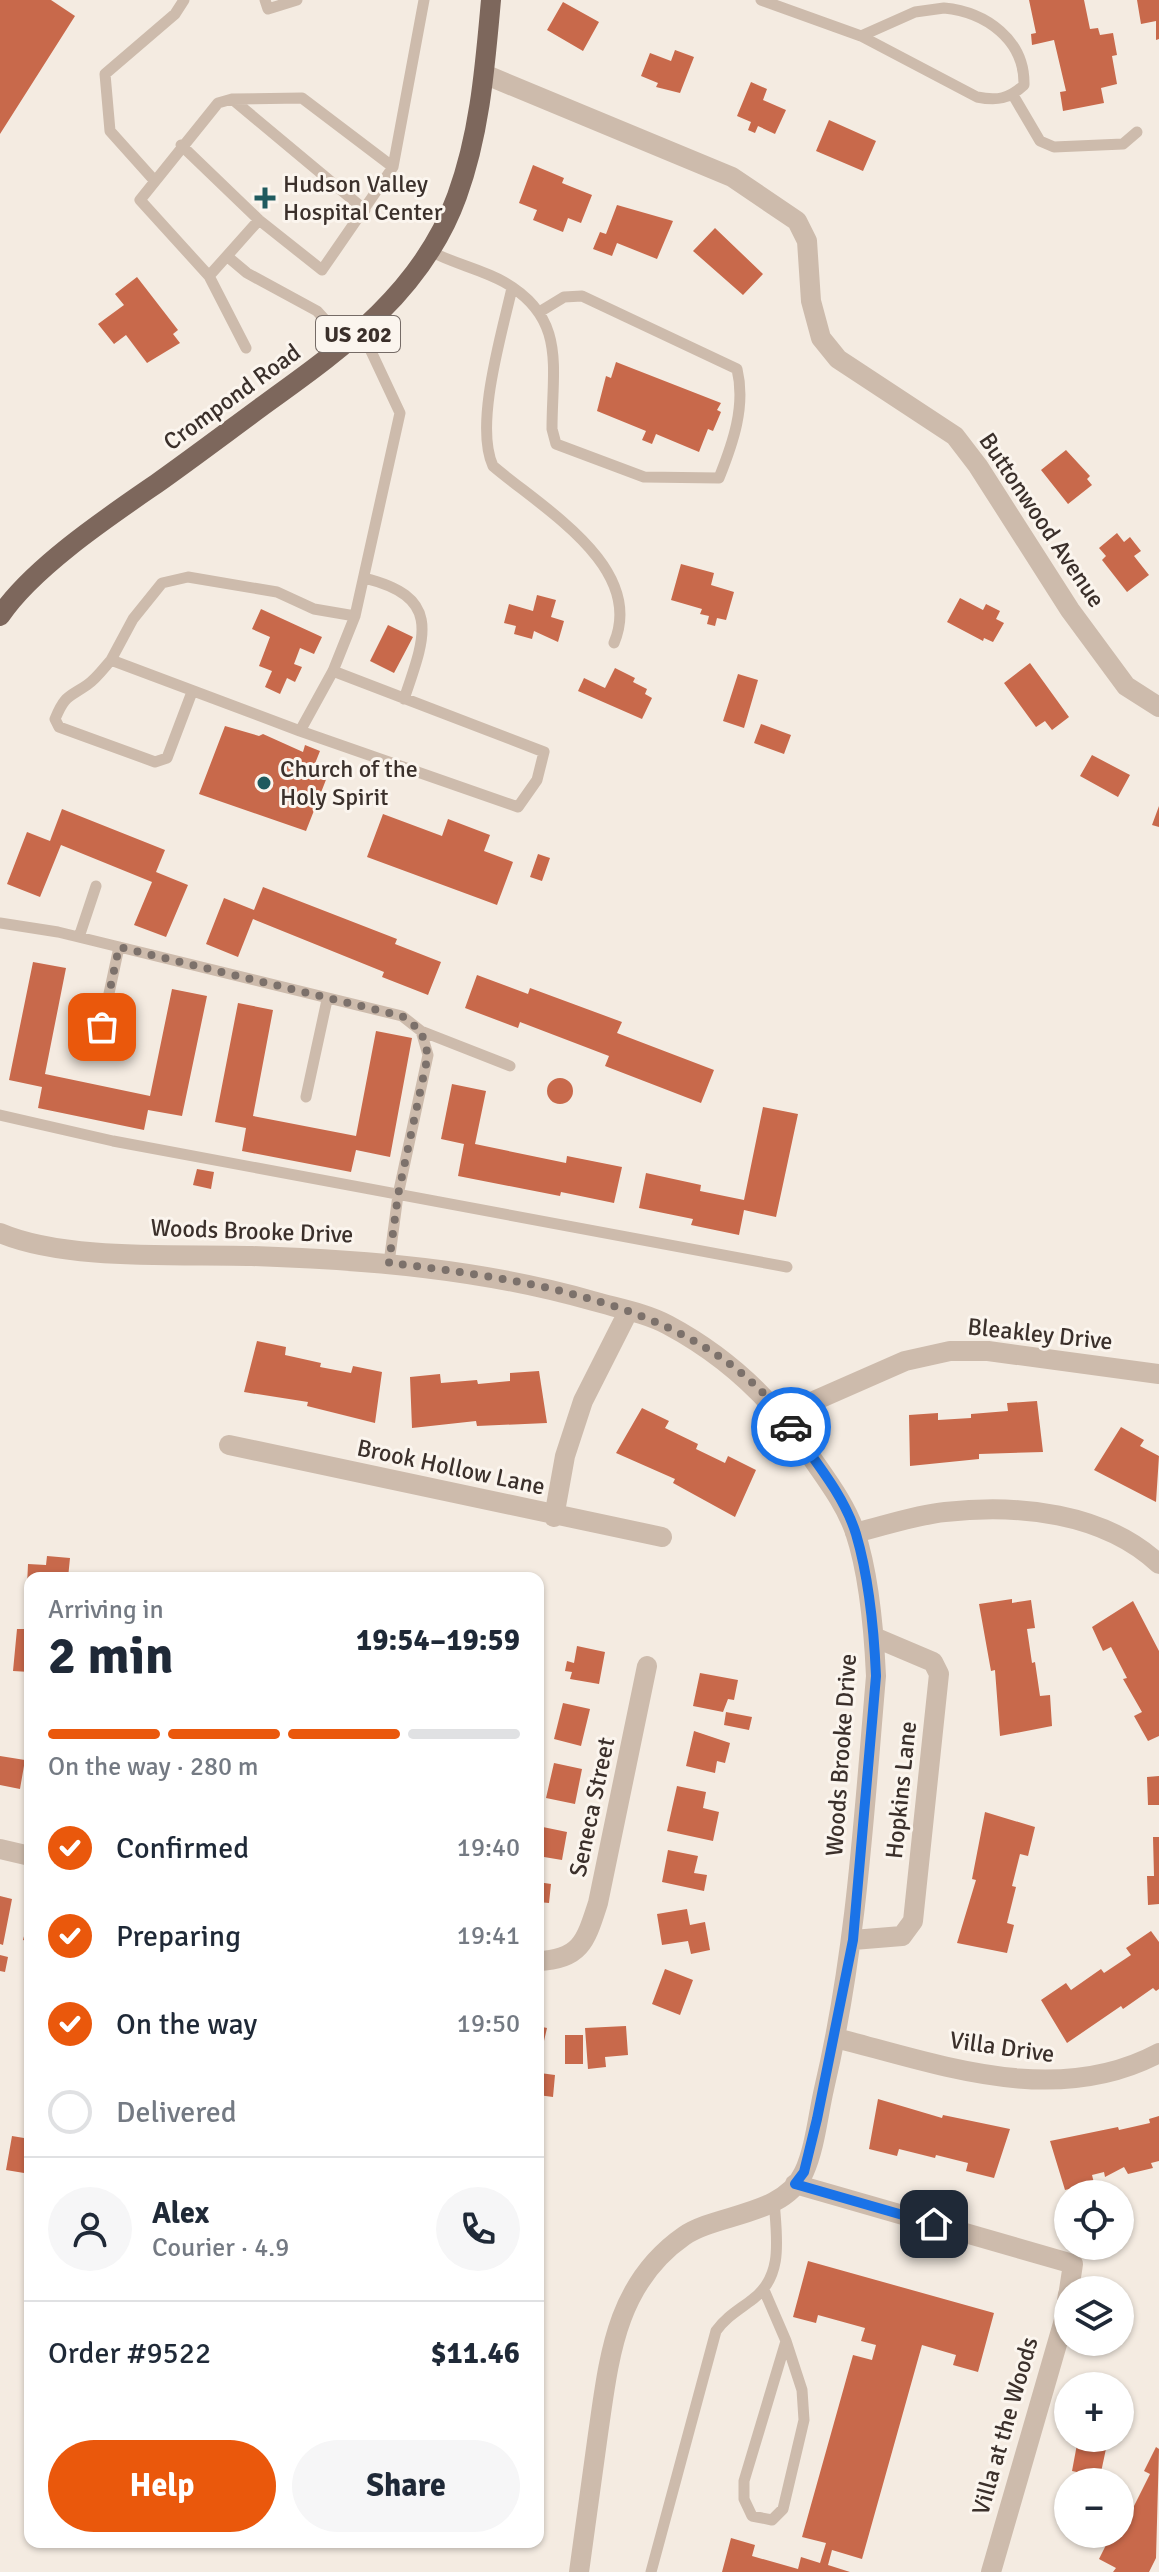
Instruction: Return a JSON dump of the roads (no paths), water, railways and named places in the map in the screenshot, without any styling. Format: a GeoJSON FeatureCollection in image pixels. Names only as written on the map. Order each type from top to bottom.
{"type":"FeatureCollection","features":[{"type":"Feature","properties":{"kind":"main road","name":"Crompond Road"},"geometry":{"type":"LineString","coordinates":[[0,616],[13,596],[119,509],[354,338],[391,304],[430,251],[457,197],[469,158],[484,74],[491,0]]}},
{"type":"Feature","properties":{"kind":"street","name":"Buttonwood Avenue"},"geometry":{"type":"LineString","coordinates":[[484,74],[732,177],[797,221],[807,241],[811,301],[821,338],[838,359],[955,436],[978,466],[1070,610],[1126,686],[1159,707]]}},
{"type":"Feature","properties":{"kind":"street","name":"Woods Brooke Drive"},"geometry":{"type":"LineString","coordinates":[[0,1233],[25,1243],[114,1252],[389,1263],[488,1275],[665,1323],[753,1385],[782,1415],[838,1495],[855,1533],[874,1637],[876,1676],[853,1940],[836,2038],[804,2172],[795,2184]]}},
{"type":"Feature","properties":{"kind":"street","name":"Woods Brooke Drive"},"geometry":{"type":"LineString","coordinates":[[0,1251],[25,1243]]}},
{"type":"Feature","properties":{"kind":"street"},"geometry":{"type":"LineString","coordinates":[[554,1517],[565,1456],[583,1401],[628,1312]]}},
{"type":"Feature","properties":{"kind":"street","name":"Bleakley Drive"},"geometry":{"type":"LineString","coordinates":[[782,1415],[905,1361],[950,1351],[988,1351],[1159,1374]]}},
{"type":"Feature","properties":{"kind":"street","name":"Brook Hollow Lane"},"geometry":{"type":"LineString","coordinates":[[229,1445],[554,1517],[662,1537]]}},
{"type":"Feature","properties":{"kind":"street"},"geometry":{"type":"LineString","coordinates":[[855,1533],[942,1512],[997,1509],[1041,1512],[1115,1534],[1159,1564]]}},
{"type":"Feature","properties":{"kind":"street","name":"Hopkins Lane"},"geometry":{"type":"LineString","coordinates":[[853,1940],[902,1936],[913,1921],[939,1674],[933,1662],[874,1637]]}},
{"type":"Feature","properties":{"kind":"street","name":"Seneca Street"},"geometry":{"type":"LineString","coordinates":[[544,1961],[557,1961],[574,1953],[587,1938],[598,1903],[647,1666]]}},
{"type":"Feature","properties":{"kind":"street"},"geometry":{"type":"LineString","coordinates":[[0,1849],[24,1855]]}},
{"type":"Feature","properties":{"kind":"street","name":"Villa Drive"},"geometry":{"type":"LineString","coordinates":[[836,2038],[936,2064],[1012,2079],[1054,2082],[1109,2073],[1159,2053]]}},
{"type":"Feature","properties":{"kind":"street"},"geometry":{"type":"LineString","coordinates":[[579,2572],[612,2341],[627,2301],[644,2273],[685,2235],[774,2199],[795,2184]]}},
{"type":"Feature","properties":{"kind":"street","name":"Villa at the Woods"},"geometry":{"type":"LineString","coordinates":[[795,2184],[1073,2264],[1071,2276]]}},
{"type":"Feature","properties":{"kind":"street","name":"Villa at the Woods"},"geometry":{"type":"LineString","coordinates":[[991,2572],[1054,2355]]}},
{"type":"Feature","properties":{"kind":"lane"},"geometry":{"type":"LineString","coordinates":[[153,179],[110,131],[105,74],[175,14],[184,0]]}},
{"type":"Feature","properties":{"kind":"lane"},"geometry":{"type":"LineString","coordinates":[[265,0],[268,9],[297,0]]}},
{"type":"Feature","properties":{"kind":"lane"},"geometry":{"type":"LineString","coordinates":[[181,145],[259,220],[322,270],[393,167],[424,0]]}},
{"type":"Feature","properties":{"kind":"lane"},"geometry":{"type":"LineString","coordinates":[[761,0],[861,36],[977,97],[995,100],[1013,95],[1024,85],[1021,56],[1008,39],[981,16],[948,4],[915,12],[861,36]]}},
{"type":"Feature","properties":{"kind":"lane"},"geometry":{"type":"LineString","coordinates":[[775,5],[787,0]]}},
{"type":"Feature","properties":{"kind":"lane"},"geometry":{"type":"LineString","coordinates":[[1013,95],[1040,141],[1054,147],[1123,144],[1137,132]]}},
{"type":"Feature","properties":{"kind":"lane"},"geometry":{"type":"LineString","coordinates":[[246,348],[209,276],[140,200],[153,179],[218,103],[232,99],[302,98],[393,167]]}},
{"type":"Feature","properties":{"kind":"lane"},"geometry":{"type":"LineString","coordinates":[[232,99],[365,210]]}},
{"type":"Feature","properties":{"kind":"lane"},"geometry":{"type":"LineString","coordinates":[[209,276],[259,220]]}},
{"type":"Feature","properties":{"kind":"lane"},"geometry":{"type":"LineString","coordinates":[[430,251],[512,288],[541,311],[552,337],[552,429],[556,444],[644,477],[719,478],[731,447],[742,391],[737,369],[582,296],[564,297],[541,311]]}},
{"type":"Feature","properties":{"kind":"lane"},"geometry":{"type":"LineString","coordinates":[[228,257],[247,273],[317,311],[354,338],[400,413],[355,616],[333,671],[300,731]]}},
{"type":"Feature","properties":{"kind":"lane"},"geometry":{"type":"LineString","coordinates":[[512,288],[486,427],[488,454],[493,466],[603,563],[620,601],[621,626],[614,643]]}},
{"type":"Feature","properties":{"kind":"lane"},"geometry":{"type":"LineString","coordinates":[[192,692],[167,758],[155,762],[59,727],[55,719],[70,693],[86,686],[111,660],[133,619],[162,583],[188,577],[277,592],[314,609],[355,616]]}},
{"type":"Feature","properties":{"kind":"lane"},"geometry":{"type":"LineString","coordinates":[[364,578],[408,594],[421,610],[422,633],[416,665],[404,699]]}},
{"type":"Feature","properties":{"kind":"lane"},"geometry":{"type":"LineString","coordinates":[[111,660],[192,692],[518,807],[537,780],[544,752],[333,671]]}},
{"type":"Feature","properties":{"kind":"lane"},"geometry":{"type":"LineString","coordinates":[[79,937],[96,886]]}},
{"type":"Feature","properties":{"kind":"lane"},"geometry":{"type":"LineString","coordinates":[[0,923],[58,932],[402,1016],[421,1031],[510,1066]]}},
{"type":"Feature","properties":{"kind":"lane"},"geometry":{"type":"LineString","coordinates":[[96,1054],[119,947]]}},
{"type":"Feature","properties":{"kind":"lane"},"geometry":{"type":"LineString","coordinates":[[306,1097],[327,1000]]}},
{"type":"Feature","properties":{"kind":"lane"},"geometry":{"type":"LineString","coordinates":[[389,1263],[398,1195],[428,1055],[421,1031]]}},
{"type":"Feature","properties":{"kind":"lane"},"geometry":{"type":"LineString","coordinates":[[0,1115],[113,1141],[285,1170],[398,1195],[787,1267]]}},
{"type":"Feature","properties":{"kind":"lane"},"geometry":{"type":"LineString","coordinates":[[651,2572],[716,2331],[725,2317],[764,2290],[773,2278],[774,2199]]}},
{"type":"Feature","properties":{"kind":"lane"},"geometry":{"type":"LineString","coordinates":[[764,2290],[786,2341],[802,2390],[804,2420],[783,2509],[772,2520],[752,2516],[744,2499],[744,2481],[786,2341]]}},
{"type":"Feature","properties":{"kind":"place","name":"Hudson Valley Hospital Center"},"geometry":{"type":"Point","coordinates":[265,198]}},
{"type":"Feature","properties":{"kind":"place","name":"Church of the Holy Spirit"},"geometry":{"type":"Point","coordinates":[264,783]}}]}
